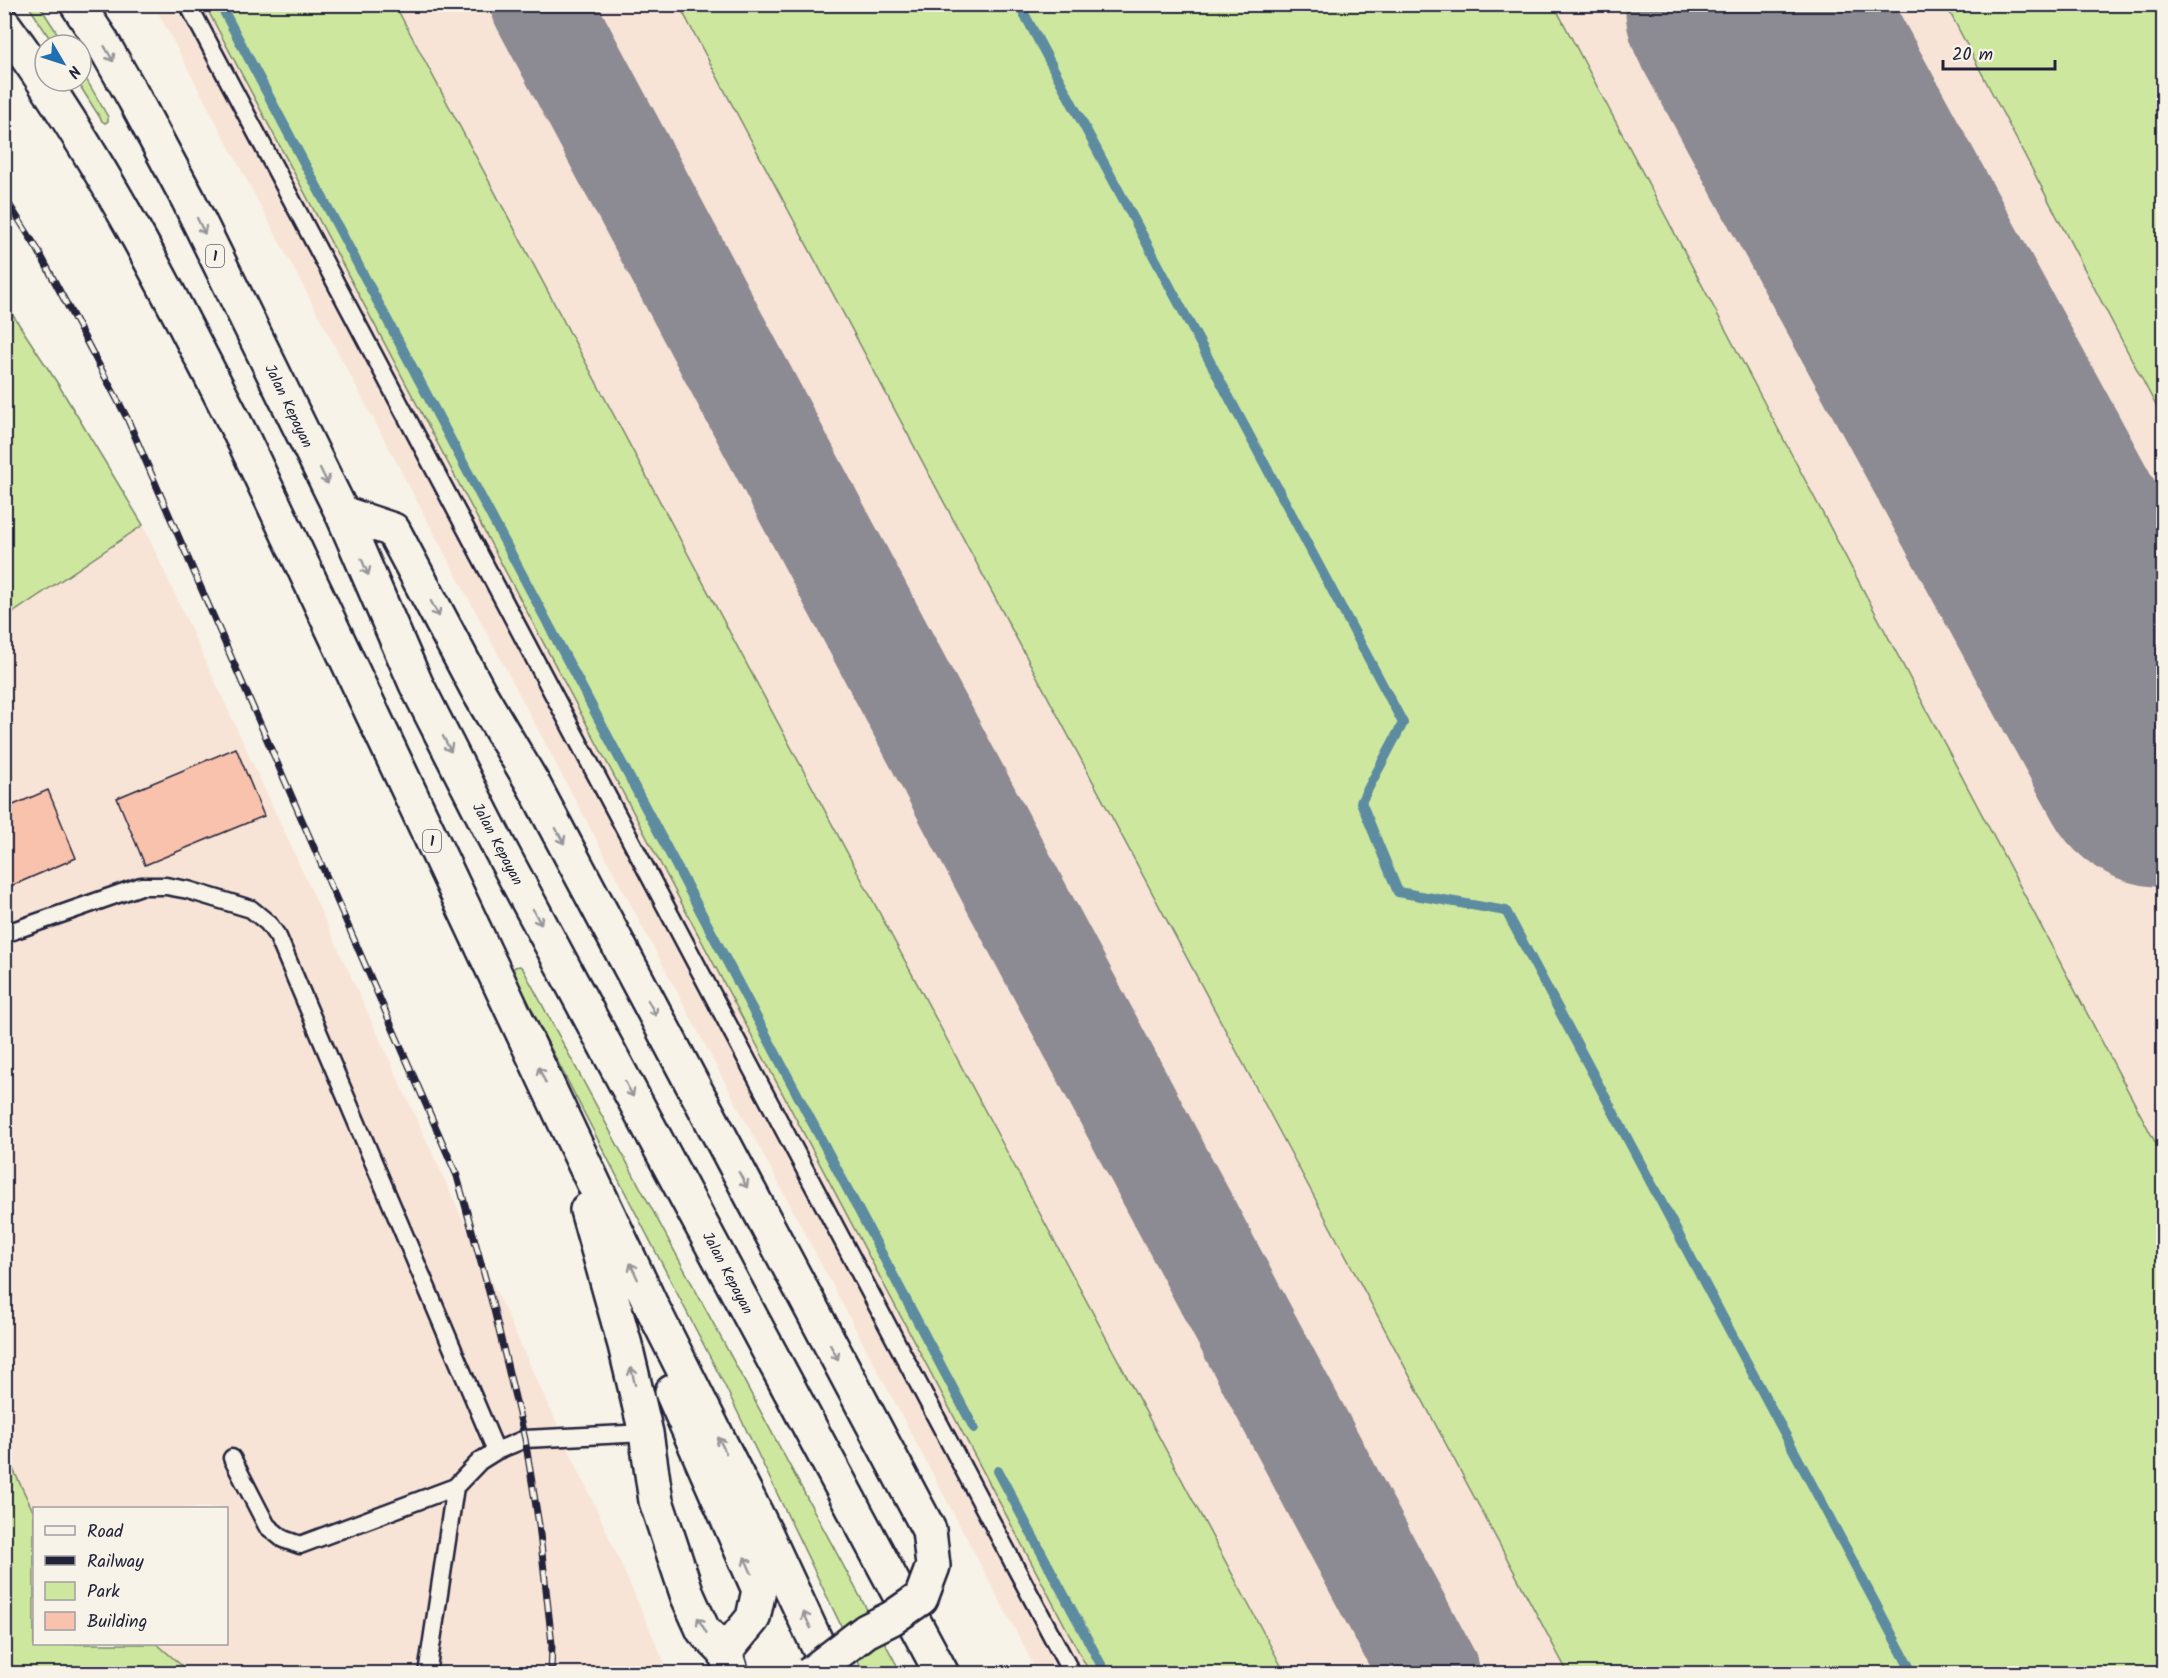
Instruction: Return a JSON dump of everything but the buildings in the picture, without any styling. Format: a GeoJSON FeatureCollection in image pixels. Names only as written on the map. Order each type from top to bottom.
{"type":"FeatureCollection","features":[{"type":"Feature","properties":{"kind":"main road","name":"Jalan Kepayan"},"geometry":{"type":"LineString","coordinates":[[77,4],[118,70],[188,199],[342,513],[416,684],[499,847],[942,1674]]}},
{"type":"Feature","properties":{"kind":"main road","name":"1"},"geometry":{"type":"LineString","coordinates":[[4,25],[29,58],[85,145],[182,318],[295,548],[651,1305],[765,1532],[831,1674]]}},
{"type":"Feature","properties":{"kind":"main road"},"geometry":{"type":"LineString","coordinates":[[342,513],[393,530],[480,694],[533,784],[929,1530],[933,1566],[921,1598],[892,1618],[866,1631],[810,1674]]}},
{"type":"Feature","properties":{"kind":"main road"},"geometry":{"type":"LineString","coordinates":[[557,1107],[607,1276],[646,1433],[656,1501],[688,1597],[703,1630],[729,1663],[753,1618],[759,1590],[669,1385],[651,1305]]}},
{"type":"Feature","properties":{"kind":"lane"},"geometry":{"type":"LineString","coordinates":[[188,4],[1072,1674]]}},
{"type":"Feature","properties":{"kind":"lane"},"geometry":{"type":"LineString","coordinates":[[4,934],[141,886],[166,886],[188,890],[251,909],[268,922],[278,937],[496,1451]]}},
{"type":"Feature","properties":{"kind":"lane"},"geometry":{"type":"LineString","coordinates":[[232,1458],[267,1526],[283,1539],[300,1545],[455,1487],[480,1461],[496,1451],[525,1439],[646,1433]]}},
{"type":"Feature","properties":{"kind":"lane"},"geometry":{"type":"LineString","coordinates":[[427,1674],[455,1487]]}},
{"type":"Feature","properties":{"kind":"shaded area"},"geometry":{"type":"Polygon","coordinates":[[[154,5],[2163,5],[2163,1673],[1038,1673],[154,5]]]}},
{"type":"Feature","properties":{"kind":"shaded area"},"geometry":{"type":"Polygon","coordinates":[[[143,525],[606,1530],[669,1673],[190,1673],[158,1645],[228,1645],[228,1507],[33,1507],[33,1511],[5,1450],[5,618],[143,525]]]}},
{"type":"Feature","properties":{"kind":"green space"},"geometry":{"type":"Polygon","coordinates":[[[28,5],[39,5],[57,33],[46,33],[28,5]]]}},
{"type":"Feature","properties":{"kind":"green space"},"geometry":{"type":"Polygon","coordinates":[[[205,5],[395,5],[1285,1673],[1090,1673],[205,5]]]}},
{"type":"Feature","properties":{"kind":"green space"},"geometry":{"type":"Polygon","coordinates":[[[679,5],[1554,5],[2163,1157],[2163,1673],[1568,1673],[679,5]]]}},
{"type":"Feature","properties":{"kind":"green space"},"geometry":{"type":"Polygon","coordinates":[[[1946,5],[2163,5],[2163,419],[1946,5]]]}},
{"type":"Feature","properties":{"kind":"green space"},"geometry":{"type":"Polygon","coordinates":[[[93,91],[108,117],[105,123],[84,93],[93,93],[93,91]]]}},
{"type":"Feature","properties":{"kind":"green space"},"geometry":{"type":"Polygon","coordinates":[[[5,303],[58,384],[143,525],[5,618],[5,303]]]}},
{"type":"Feature","properties":{"kind":"green space"},"geometry":{"type":"Polygon","coordinates":[[[520,966],[901,1673],[864,1673],[726,1388],[513,975],[512,971],[515,967],[520,966]]]}},
{"type":"Feature","properties":{"kind":"green space"},"geometry":{"type":"Polygon","coordinates":[[[4,1450],[33,1511],[33,1645],[158,1645],[190,1673],[5,1673],[4,1450]]]}},
{"type":"Feature","properties":{"kind":"waterway"},"geometry":{"type":"LineString","coordinates":[[220,4],[974,1428]]}},
{"type":"Feature","properties":{"kind":"waterway"},"geometry":{"type":"LineString","coordinates":[[1019,4],[1403,723],[1361,802],[1398,892],[1506,911],[1913,1674]]}},
{"type":"Feature","properties":{"kind":"waterway"},"geometry":{"type":"LineString","coordinates":[[998,1471],[1106,1674]]}},
{"type":"Feature","properties":{"kind":"taxiway"},"geometry":{"type":"LineString","coordinates":[[541,4],[1430,1674]]}},
{"type":"Feature","properties":{"kind":"runway"},"geometry":{"type":"LineString","coordinates":[[1751,4],[2164,761]]}},
{"type":"Feature","properties":{"kind":"railway"},"geometry":{"type":"LineString","coordinates":[[4,196],[38,250],[127,418],[457,1176],[494,1310],[525,1439],[539,1525],[552,1644],[551,1674]]}}]}
